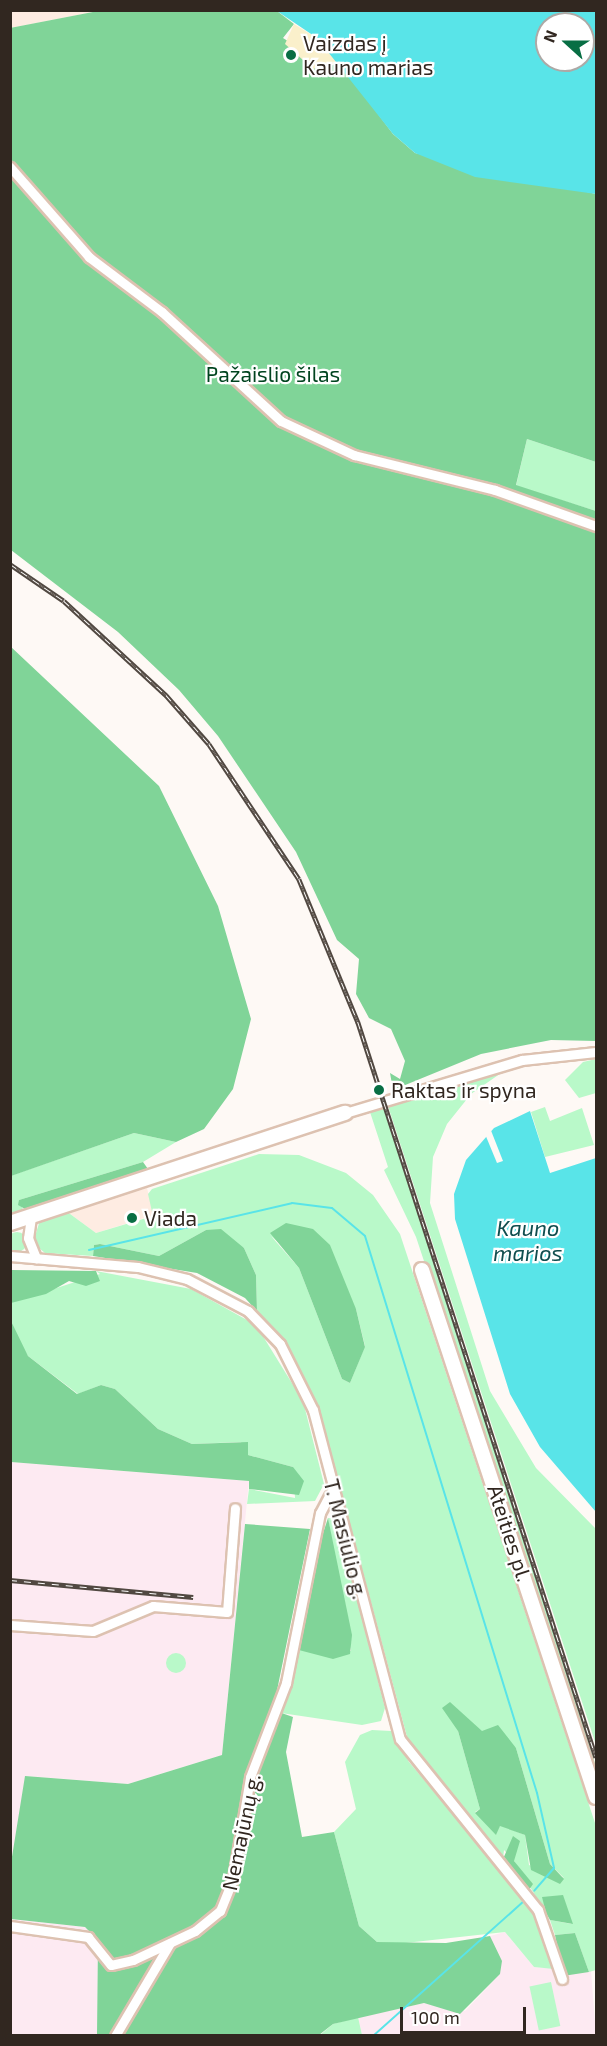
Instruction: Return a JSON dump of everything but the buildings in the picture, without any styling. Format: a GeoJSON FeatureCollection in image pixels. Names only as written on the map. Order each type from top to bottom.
{"type":"FeatureCollection","features":[{"type":"Feature","properties":{"kind":"main road"},"geometry":{"type":"LineString","coordinates":[[10,1223],[345,1113]]}},
{"type":"Feature","properties":{"kind":"main road","name":"Ateities pl."},"geometry":{"type":"LineString","coordinates":[[422,1270],[597,1797]]}},
{"type":"Feature","properties":{"kind":"street"},"geometry":{"type":"LineString","coordinates":[[10,167],[89,257],[162,312],[281,421],[354,455],[495,490],[597,526]]}},
{"type":"Feature","properties":{"kind":"street"},"geometry":{"type":"LineString","coordinates":[[345,1113],[522,1060],[597,1052]]}},
{"type":"Feature","properties":{"kind":"street"},"geometry":{"type":"LineString","coordinates":[[31,1217],[28,1238],[36,1258]]}},
{"type":"Feature","properties":{"kind":"street","name":"T. Masiulio g."},"geometry":{"type":"LineString","coordinates":[[10,1256],[164,1272],[208,1287],[248,1311],[292,1363],[312,1410],[400,1739],[538,1910],[562,1979]]}},
{"type":"Feature","properties":{"kind":"street","name":"Nemajūnų g."},"geometry":{"type":"LineString","coordinates":[[10,1926],[88,1937],[111,1965],[170,1943],[210,1921],[227,1899],[250,1778],[286,1683],[320,1512],[333,1489]]}},
{"type":"Feature","properties":{"kind":"street"},"geometry":{"type":"LineString","coordinates":[[10,1625],[93,1631],[153,1606],[228,1612],[235,1508]]}},
{"type":"Feature","properties":{"kind":"street"},"geometry":{"type":"LineString","coordinates":[[115,2036],[170,1943]]}},
{"type":"Feature","properties":{"kind":"shaded area"},"geometry":{"type":"Polygon","coordinates":[[[10,11],[98,11],[11,28],[10,11]]]}},
{"type":"Feature","properties":{"kind":"shaded area"},"geometry":{"type":"Polygon","coordinates":[[[147,1188],[154,1215],[96,1233],[66,1211],[147,1188]]]}},
{"type":"Feature","properties":{"kind":"shaded area"},"geometry":{"type":"Polygon","coordinates":[[[11,1462],[249,1481],[222,1755],[128,1784],[26,1776],[11,1863],[11,1462]]]}},
{"type":"Feature","properties":{"kind":"shaded area"},"geometry":{"type":"Polygon","coordinates":[[[11,1919],[85,1927],[98,1940],[97,2035],[11,2036],[11,1919]]]}},
{"type":"Feature","properties":{"kind":"shaded area"},"geometry":{"type":"Polygon","coordinates":[[[505,1932],[534,1967],[591,1971],[596,2035],[362,2035],[358,2017],[424,2003],[465,2011],[500,1974],[490,1936],[505,1932]]]}},
{"type":"Feature","properties":{"kind":"green space","name":"Pažaislio šilas"},"geometry":{"type":"Polygon","coordinates":[[[98,11],[277,11],[294,24],[283,38],[329,67],[339,62],[393,134],[415,153],[596,194],[596,462],[527,439],[516,485],[596,511],[596,1041],[551,1040],[481,1054],[393,1090],[390,1073],[400,1079],[405,1061],[391,1029],[369,1018],[356,994],[359,959],[337,940],[296,852],[218,736],[179,690],[118,632],[11,550],[10,28],[98,11]]]}},
{"type":"Feature","properties":{"kind":"green space"},"geometry":{"type":"Polygon","coordinates":[[[527,439],[596,462],[596,511],[516,486],[527,439]]]}},
{"type":"Feature","properties":{"kind":"green space"},"geometry":{"type":"Polygon","coordinates":[[[10,646],[159,786],[218,906],[251,1019],[233,1089],[204,1129],[176,1142],[134,1133],[11,1176],[10,646]]]}},
{"type":"Feature","properties":{"kind":"green space"},"geometry":{"type":"Polygon","coordinates":[[[596,1059],[596,1093],[579,1098],[565,1080],[583,1062],[596,1059]]]}},
{"type":"Feature","properties":{"kind":"green space"},"geometry":{"type":"Polygon","coordinates":[[[504,1071],[471,1094],[447,1124],[433,1157],[430,1203],[490,1391],[536,1468],[596,1529],[596,1745],[388,1106],[504,1071]]]}},
{"type":"Feature","properties":{"kind":"green space"},"geometry":{"type":"Polygon","coordinates":[[[384,1107],[596,1766],[596,1779],[416,1237],[384,1170],[388,1167],[370,1112],[384,1107]]]}},
{"type":"Feature","properties":{"kind":"green space"},"geometry":{"type":"Polygon","coordinates":[[[545,1107],[550,1121],[582,1108],[594,1145],[545,1157],[531,1112],[545,1107]]]}},
{"type":"Feature","properties":{"kind":"green space"},"geometry":{"type":"Polygon","coordinates":[[[134,1133],[176,1142],[143,1162],[19,1200],[24,1212],[11,1216],[10,1176],[134,1133]]]}},
{"type":"Feature","properties":{"kind":"green space"},"geometry":{"type":"Polygon","coordinates":[[[259,1154],[299,1155],[346,1173],[373,1195],[400,1234],[596,1826],[596,1970],[589,1972],[575,1933],[555,1935],[550,1920],[572,1924],[543,1897],[546,1913],[514,1861],[504,1850],[503,1859],[410,1748],[321,1415],[290,1349],[257,1311],[256,1275],[244,1248],[206,1230],[159,1256],[100,1244],[94,1245],[93,1256],[45,1253],[33,1243],[40,1220],[66,1211],[96,1233],[153,1216],[148,1194],[152,1189],[259,1154]],[[271,1236],[299,1268],[342,1379],[350,1383],[365,1346],[356,1309],[271,1236]],[[458,1731],[480,1809],[475,1812],[496,1834],[500,1825],[525,1835],[529,1865],[564,1878],[550,1864],[516,1748],[483,1732],[458,1731]]]}},
{"type":"Feature","properties":{"kind":"green space"},"geometry":{"type":"Polygon","coordinates":[[[143,1162],[148,1169],[25,1209],[18,1205],[19,1200],[143,1162]]]}},
{"type":"Feature","properties":{"kind":"green space"},"geometry":{"type":"Polygon","coordinates":[[[286,1223],[313,1229],[330,1245],[356,1309],[365,1347],[350,1383],[342,1379],[299,1268],[270,1233],[286,1223]]]}},
{"type":"Feature","properties":{"kind":"green space"},"geometry":{"type":"Polygon","coordinates":[[[221,1229],[244,1248],[256,1275],[257,1311],[245,1298],[197,1273],[93,1256],[94,1245],[100,1244],[159,1256],[206,1230],[221,1229]]]}},
{"type":"Feature","properties":{"kind":"green space"},"geometry":{"type":"Polygon","coordinates":[[[17,1232],[24,1235],[27,1242],[24,1249],[17,1252],[10,1249],[7,1242],[10,1235],[17,1232]]]}},
{"type":"Feature","properties":{"kind":"green space"},"geometry":{"type":"Polygon","coordinates":[[[11,1270],[96,1271],[100,1281],[86,1286],[69,1281],[46,1294],[11,1303],[11,1270]]]}},
{"type":"Feature","properties":{"kind":"green space"},"geometry":{"type":"Polygon","coordinates":[[[96,1271],[191,1289],[256,1325],[303,1401],[324,1484],[315,1501],[247,1504],[249,1489],[295,1498],[293,1467],[248,1455],[241,1442],[192,1444],[158,1429],[115,1389],[101,1385],[78,1394],[28,1356],[13,1332],[10,1303],[100,1274],[96,1271]]]}},
{"type":"Feature","properties":{"kind":"green space"},"geometry":{"type":"Polygon","coordinates":[[[10,1319],[28,1356],[77,1394],[101,1385],[115,1389],[158,1429],[192,1444],[248,1442],[248,1455],[293,1467],[304,1481],[299,1495],[249,1489],[249,1481],[11,1462],[10,1319]]]}},
{"type":"Feature","properties":{"kind":"green space"},"geometry":{"type":"Polygon","coordinates":[[[328,1518],[336,1518],[385,1708],[381,1721],[362,1725],[281,1713],[295,1649],[351,1651],[328,1518]]]}},
{"type":"Feature","properties":{"kind":"green space"},"geometry":{"type":"Polygon","coordinates":[[[328,1518],[352,1635],[350,1654],[333,1659],[295,1649],[310,1573],[328,1518]]]}},
{"type":"Feature","properties":{"kind":"green space"},"geometry":{"type":"Polygon","coordinates":[[[245,1524],[310,1529],[273,1710],[293,1717],[286,1752],[302,1837],[334,1832],[359,1926],[377,1942],[446,1943],[490,1936],[502,1961],[500,1974],[460,2014],[424,2003],[333,2024],[319,2035],[97,2035],[98,1940],[85,1927],[11,1919],[11,1863],[25,1776],[128,1784],[222,1755],[245,1524]]]}},
{"type":"Feature","properties":{"kind":"green space"},"geometry":{"type":"Polygon","coordinates":[[[176,1653],[183,1656],[186,1663],[183,1670],[176,1673],[169,1670],[166,1663],[169,1656],[176,1653]]]}},
{"type":"Feature","properties":{"kind":"green space"},"geometry":{"type":"Polygon","coordinates":[[[450,1702],[482,1731],[498,1725],[516,1748],[550,1864],[564,1879],[560,1884],[531,1870],[525,1835],[500,1826],[496,1835],[475,1813],[480,1809],[458,1731],[442,1708],[450,1702]]]}},
{"type":"Feature","properties":{"kind":"green space"},"geometry":{"type":"Polygon","coordinates":[[[372,1730],[391,1731],[409,1762],[532,1908],[554,1969],[534,1967],[505,1932],[396,1944],[377,1942],[359,1926],[334,1832],[356,1809],[345,1762],[360,1735],[372,1730]]]}},
{"type":"Feature","properties":{"kind":"green space"},"geometry":{"type":"Polygon","coordinates":[[[513,1836],[520,1841],[514,1861],[533,1884],[529,1890],[503,1859],[513,1836]]]}},
{"type":"Feature","properties":{"kind":"green space"},"geometry":{"type":"Polygon","coordinates":[[[563,1895],[573,1924],[550,1920],[546,1913],[542,1897],[563,1895]]]}},
{"type":"Feature","properties":{"kind":"green space"},"geometry":{"type":"Polygon","coordinates":[[[575,1933],[589,1972],[563,1976],[555,1935],[575,1933]]]}},
{"type":"Feature","properties":{"kind":"green space"},"geometry":{"type":"Polygon","coordinates":[[[551,1982],[560,2026],[539,2031],[529,1987],[551,1982]]]}},
{"type":"Feature","properties":{"kind":"green space"},"geometry":{"type":"Polygon","coordinates":[[[358,2017],[362,2035],[319,2036],[333,2024],[358,2017]]]}},
{"type":"Feature","properties":{"kind":"sand"},"geometry":{"type":"Polygon","coordinates":[[[294,24],[317,38],[339,62],[313,69],[285,44],[294,24]]]}},
{"type":"Feature","properties":{"kind":"water"},"geometry":{"type":"Polygon","coordinates":[[[277,11],[596,11],[596,194],[475,177],[415,153],[393,134],[317,38],[277,11]]]}},
{"type":"Feature","properties":{"kind":"water","name":"Kauno marios"},"geometry":{"type":"Polygon","coordinates":[[[530,1111],[550,1173],[596,1158],[596,1512],[540,1447],[510,1394],[455,1219],[454,1194],[466,1160],[494,1128],[530,1111]]]}},
{"type":"Feature","properties":{"kind":"pier"},"geometry":{"type":"Polygon","coordinates":[[[490,1128],[503,1161],[497,1163],[485,1134],[490,1128]]]}},
{"type":"Feature","properties":{"kind":"waterway"},"geometry":{"type":"LineString","coordinates":[[89,1250],[292,1203],[332,1208],[365,1236],[537,1793],[554,1868],[534,1891]]}},
{"type":"Feature","properties":{"kind":"waterway"},"geometry":{"type":"LineString","coordinates":[[373,2036],[523,1902]]}},
{"type":"Feature","properties":{"kind":"railway"},"geometry":{"type":"LineString","coordinates":[[10,564],[64,601],[166,695],[209,744],[299,879],[358,1022],[596,1757]]}},
{"type":"Feature","properties":{"kind":"railway"},"geometry":{"type":"LineString","coordinates":[[10,1580],[193,1597]]}},
{"type":"Feature","properties":{"kind":"place","name":"Vaizdas į Kauno marias"},"geometry":{"type":"Point","coordinates":[291,55]}},
{"type":"Feature","properties":{"kind":"place","name":"Raktas ir spyna"},"geometry":{"type":"Point","coordinates":[379,1090]}},
{"type":"Feature","properties":{"kind":"place","name":"Viada"},"geometry":{"type":"Point","coordinates":[132,1218]}}]}
